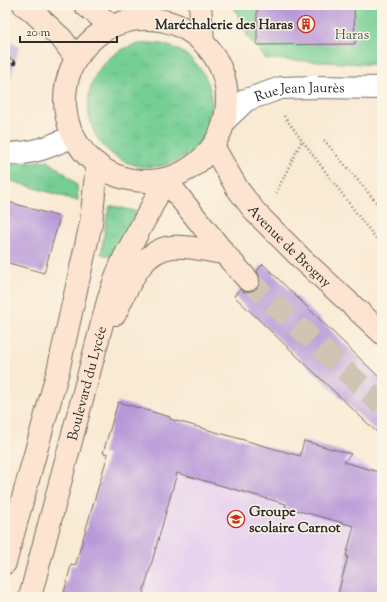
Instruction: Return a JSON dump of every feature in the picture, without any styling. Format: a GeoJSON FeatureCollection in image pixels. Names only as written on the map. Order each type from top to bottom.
{"type":"FeatureCollection","features":[{"type":"Feature","properties":{"kind":"main road"},"geometry":{"type":"LineString","coordinates":[[24,5],[62,40],[76,58]]}},
{"type":"Feature","properties":{"kind":"main road"},"geometry":{"type":"LineString","coordinates":[[85,5],[125,17],[156,18],[181,26],[203,40],[220,64],[227,91],[225,120],[213,146],[192,167],[165,179],[141,181],[118,176],[97,164],[84,151],[74,136],[67,117],[65,97],[68,77],[76,58],[92,40],[125,17]]}},
{"type":"Feature","properties":{"kind":"main road"},"geometry":{"type":"LineString","coordinates":[[200,5],[203,40]]}},
{"type":"Feature","properties":{"kind":"main road","name":"Avenue de Brogny"},"geometry":{"type":"LineString","coordinates":[[213,146],[237,188],[256,213],[301,258],[382,333]]}},
{"type":"Feature","properties":{"kind":"main road"},"geometry":{"type":"LineString","coordinates":[[5,563],[58,371],[90,222],[97,164]]}},
{"type":"Feature","properties":{"kind":"main road"},"geometry":{"type":"LineString","coordinates":[[165,179],[224,253],[248,280]]}},
{"type":"Feature","properties":{"kind":"main road","name":"Boulevard du Lycée"},"geometry":{"type":"LineString","coordinates":[[30,597],[109,297],[124,256],[150,210],[165,179]]}},
{"type":"Feature","properties":{"kind":"main road"},"geometry":{"type":"LineString","coordinates":[[95,354],[134,277],[141,265],[152,255],[163,249],[172,247],[184,247],[224,253]]}},
{"type":"Feature","properties":{"kind":"street","name":"Rue Jean Jaurès"},"geometry":{"type":"LineString","coordinates":[[225,120],[246,100],[281,88],[382,88]]}},
{"type":"Feature","properties":{"kind":"street"},"geometry":{"type":"LineString","coordinates":[[5,154],[39,150],[74,136]]}},
{"type":"Feature","properties":{"kind":"path"},"geometry":{"type":"LineString","coordinates":[[266,93],[382,246]]}},
{"type":"Feature","properties":{"kind":"path"},"geometry":{"type":"LineString","coordinates":[[275,196],[302,140]]}},
{"type":"Feature","properties":{"kind":"path"},"geometry":{"type":"LineString","coordinates":[[324,140],[382,209]]}},
{"type":"Feature","properties":{"kind":"shaded area"},"geometry":{"type":"Polygon","coordinates":[[[5,39],[19,47],[11,79],[5,75],[5,39]]]}},
{"type":"Feature","properties":{"kind":"shaded area","name":"Groupe scolaire Carnot"},"geometry":{"type":"Polygon","coordinates":[[[118,402],[170,417],[170,419],[300,456],[305,441],[344,452],[373,470],[382,473],[382,597],[62,597],[71,565],[76,566],[107,455],[103,453],[118,402]]]}},
{"type":"Feature","properties":{"kind":"green space","name":"Haras"},"geometry":{"type":"Polygon","coordinates":[[[233,5],[382,5],[382,65],[266,59],[248,37],[233,5]]]}},
{"type":"Feature","properties":{"kind":"green space"},"geometry":{"type":"Polygon","coordinates":[[[156,43],[174,47],[185,53],[198,65],[208,81],[212,105],[208,129],[202,140],[190,153],[168,165],[144,167],[126,163],[115,157],[102,145],[90,123],[88,99],[92,81],[98,70],[110,57],[132,45],[156,43]]]}},
{"type":"Feature","properties":{"kind":"green space"},"geometry":{"type":"Polygon","coordinates":[[[48,161],[67,175],[77,185],[78,201],[5,179],[5,165],[48,161]]]}},
{"type":"Feature","properties":{"kind":"green space"},"geometry":{"type":"Polygon","coordinates":[[[110,206],[135,211],[138,213],[113,257],[101,254],[107,215],[110,206]]]}},
{"type":"Feature","properties":{"kind":"building","name":"Maréchalerie des Haras"},"geometry":{"type":"Polygon","coordinates":[[[257,5],[354,5],[355,44],[257,45],[257,5]]]}},
{"type":"Feature","properties":{"kind":"building"},"geometry":{"type":"Polygon","coordinates":[[[5,201],[60,217],[44,273],[5,262],[5,201]]]}},
{"type":"Feature","properties":{"kind":"building"},"geometry":{"type":"Polygon","coordinates":[[[263,264],[382,380],[382,437],[234,296],[240,289],[244,292],[250,292],[257,289],[260,284],[260,278],[257,271],[263,264]]]}},
{"type":"Feature","properties":{"kind":"building"},"geometry":{"type":"Polygon","coordinates":[[[118,402],[170,417],[170,419],[300,456],[304,441],[351,454],[344,462],[382,473],[382,597],[337,597],[354,526],[285,507],[286,504],[177,473],[142,597],[63,597],[71,565],[75,566],[108,454],[103,453],[118,402]]]}},
{"type":"Feature","properties":{"kind":"tunnel"},"geometry":{"type":"LineString","coordinates":[[248,280],[382,405]]}},
{"type":"Feature","properties":{"kind":"railway"},"geometry":{"type":"LineString","coordinates":[[5,58],[14,63]]}},
{"type":"Feature","properties":{"kind":"place","name":"Maréchalerie des Haras"},"geometry":{"type":"Point","coordinates":[306,24]}},
{"type":"Feature","properties":{"kind":"place","name":"Groupe scolaire Carnot"},"geometry":{"type":"Point","coordinates":[236,519]}}]}
